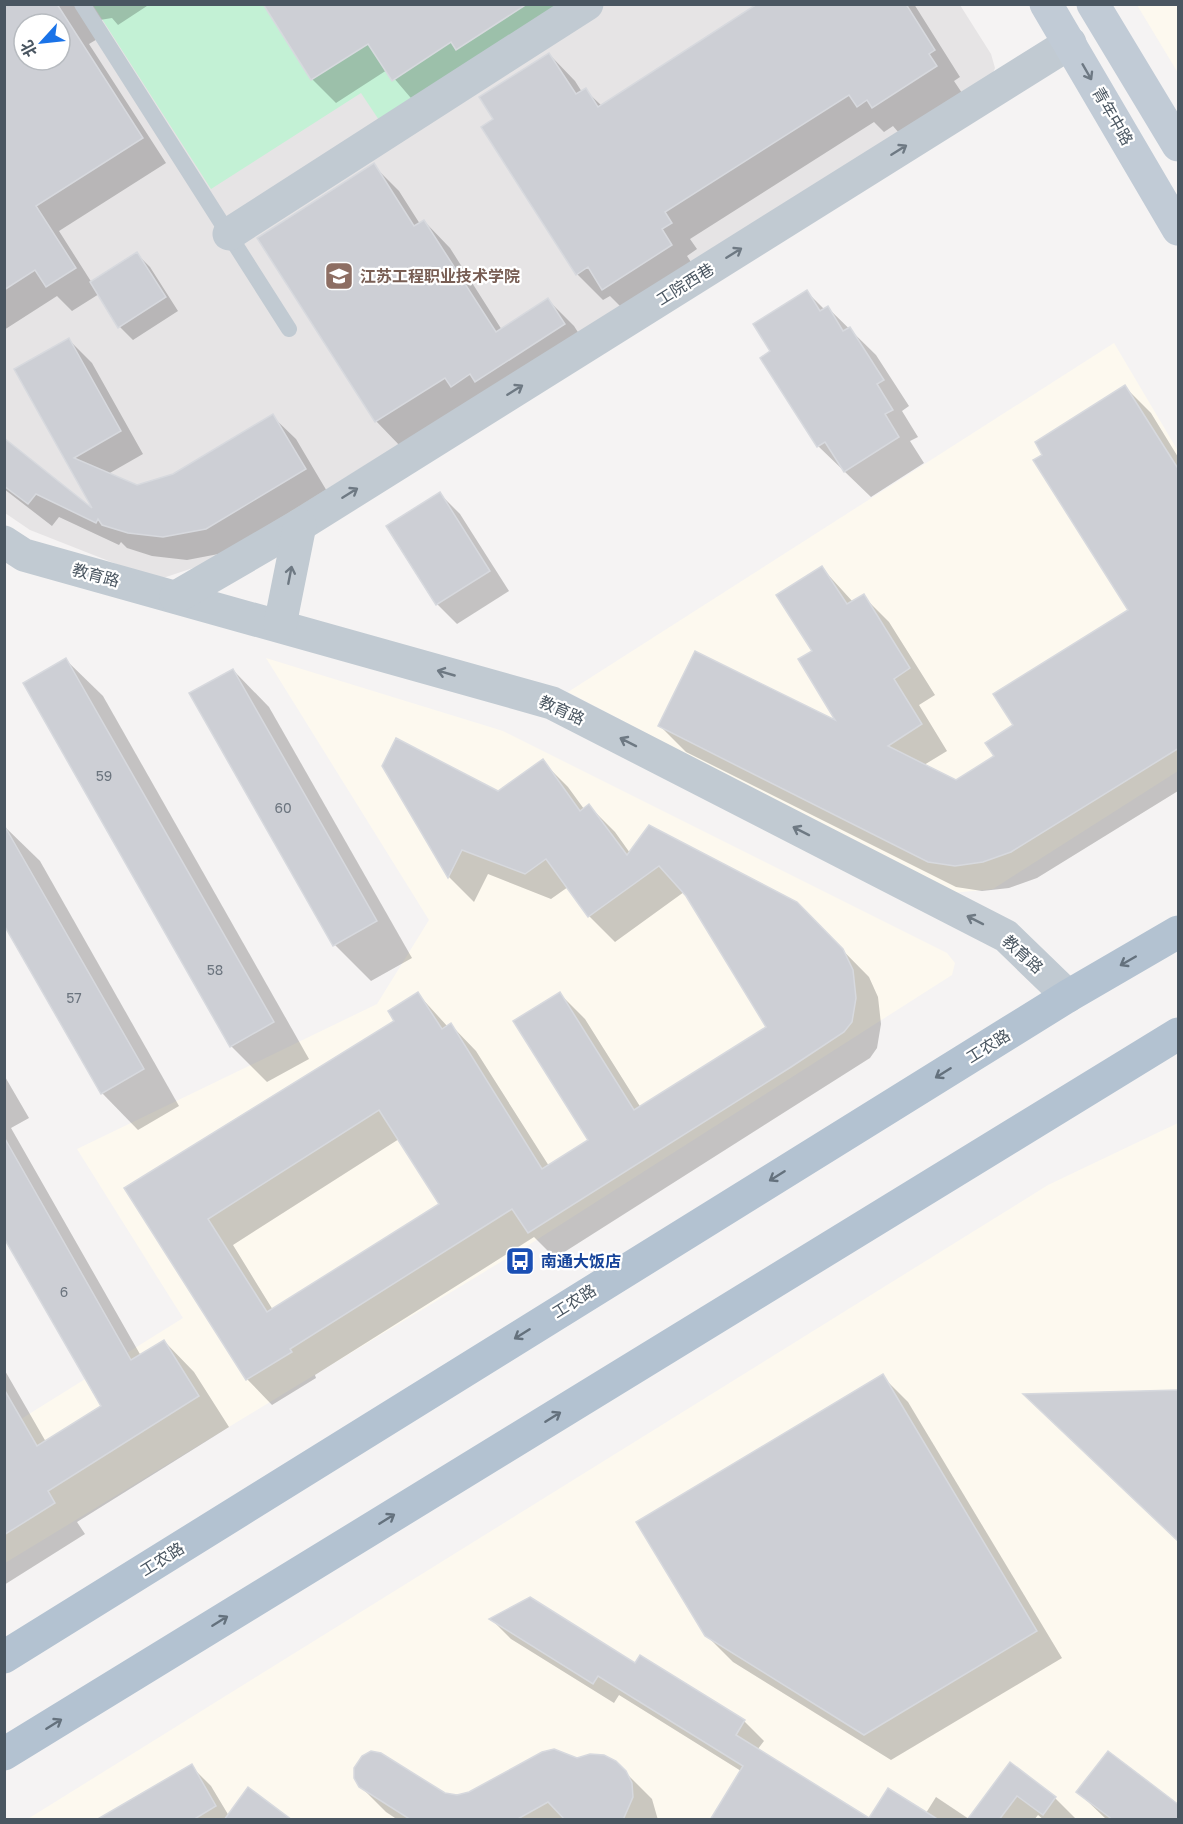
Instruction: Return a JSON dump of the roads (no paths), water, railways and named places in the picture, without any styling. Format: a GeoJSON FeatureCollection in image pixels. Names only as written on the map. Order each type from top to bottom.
{"type":"FeatureCollection","features":[{"type":"Feature","properties":{"kind":"main road","name":"青年中路"},"geometry":{"type":"LineString","coordinates":[[1046,4],[1179,228]]}},
{"type":"Feature","properties":{"kind":"main road"},"geometry":{"type":"LineString","coordinates":[[1093,4],[1179,145]]}},
{"type":"Feature","properties":{"kind":"main road","name":"工农路"},"geometry":{"type":"LineString","coordinates":[[4,1657],[1068,996],[1179,932]]}},
{"type":"Feature","properties":{"kind":"main road"},"geometry":{"type":"LineString","coordinates":[[4,1754],[1179,1034]]}},
{"type":"Feature","properties":{"kind":"street"},"geometry":{"type":"LineString","coordinates":[[229,234],[587,4]]}},
{"type":"Feature","properties":{"kind":"street","name":"工院西巷"},"geometry":{"type":"LineString","coordinates":[[176,597],[300,525],[1070,43]]}},
{"type":"Feature","properties":{"kind":"street"},"geometry":{"type":"LineString","coordinates":[[280,625],[300,525]]}},
{"type":"Feature","properties":{"kind":"street","name":"教育路"},"geometry":{"type":"LineString","coordinates":[[4,542],[24,555],[552,703],[1006,936],[1068,996]]}},
{"type":"Feature","properties":{"kind":"lane"},"geometry":{"type":"LineString","coordinates":[[82,4],[289,329]]}},
{"type":"Feature","properties":{"kind":"place","name":"江苏工程职业技术学院"},"geometry":{"type":"Point","coordinates":[339,276]}},
{"type":"Feature","properties":{"kind":"place","name":"南通大饭店"},"geometry":{"type":"Point","coordinates":[520,1261]}}]}
